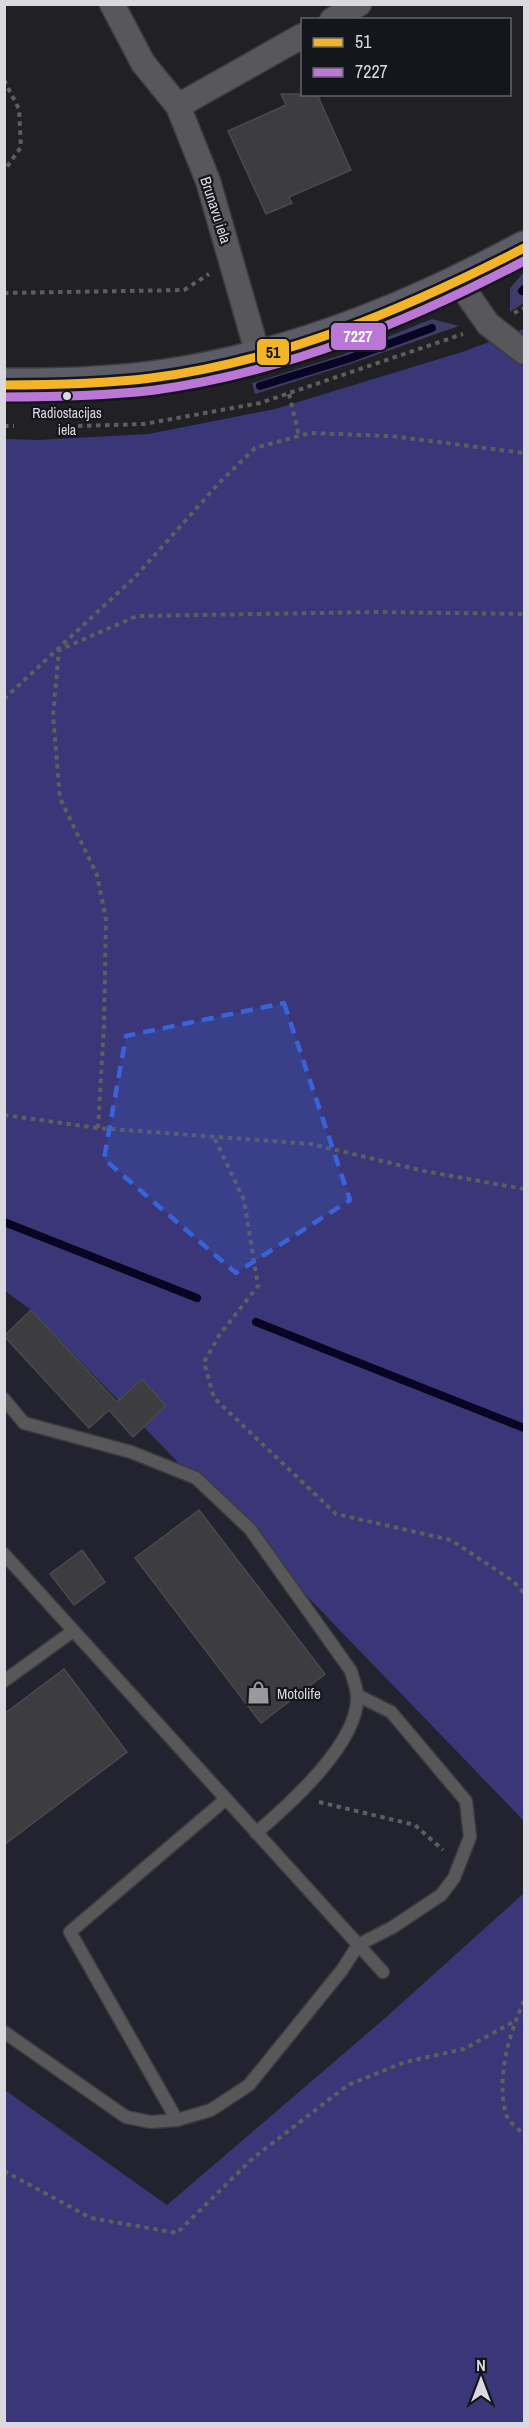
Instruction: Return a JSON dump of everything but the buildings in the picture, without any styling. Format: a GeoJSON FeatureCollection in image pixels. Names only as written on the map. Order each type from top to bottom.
{"type":"FeatureCollection","features":[{"type":"Feature","properties":{"kind":"main road"},"geometry":{"type":"LineString","coordinates":[[4,385],[132,380],[259,358],[362,322],[458,281],[525,248]]}},
{"type":"Feature","properties":{"kind":"street","name":"Brunavu iela"},"geometry":{"type":"LineString","coordinates":[[112,4],[143,63],[178,106],[208,181],[232,260]]}},
{"type":"Feature","properties":{"kind":"street"},"geometry":{"type":"LineString","coordinates":[[335,18],[359,4]]}},
{"type":"Feature","properties":{"kind":"street"},"geometry":{"type":"LineString","coordinates":[[178,106],[301,37]]}},
{"type":"Feature","properties":{"kind":"street"},"geometry":{"type":"LineString","coordinates":[[232,260],[259,358]]}},
{"type":"Feature","properties":{"kind":"street"},"geometry":{"type":"LineString","coordinates":[[458,281],[489,324],[525,352]]}},
{"type":"Feature","properties":{"kind":"lane"},"geometry":{"type":"LineString","coordinates":[[4,1399],[24,1423],[131,1452],[196,1478],[249,1529],[351,1671],[357,1695],[349,1733],[298,1797],[256,1833]]}},
{"type":"Feature","properties":{"kind":"lane"},"geometry":{"type":"LineString","coordinates":[[4,1554],[383,1972]]}},
{"type":"Feature","properties":{"kind":"lane"},"geometry":{"type":"LineString","coordinates":[[4,1681],[73,1631]]}},
{"type":"Feature","properties":{"kind":"lane"},"geometry":{"type":"LineString","coordinates":[[4,2032],[126,2117],[151,2122],[177,2120],[212,2110],[249,2085],[342,1970],[358,1945],[393,1927],[441,1895],[454,1878],[471,1837],[466,1801],[391,1712],[357,1695]]}},
{"type":"Feature","properties":{"kind":"lane"},"geometry":{"type":"LineString","coordinates":[[177,2120],[70,1932],[226,1799]]}},
{"type":"Feature","properties":{"kind":"path"},"geometry":{"type":"LineString","coordinates":[[4,80],[18,109],[21,147],[4,171]]}},
{"type":"Feature","properties":{"kind":"path","name":"Brunavu iela"},"geometry":{"type":"LineString","coordinates":[[4,293],[184,290],[232,260]]}},
{"type":"Feature","properties":{"kind":"path"},"geometry":{"type":"LineString","coordinates":[[515,313],[525,308]]}},
{"type":"Feature","properties":{"kind":"path"},"geometry":{"type":"LineString","coordinates":[[78,426],[144,424],[260,403],[470,331]]}},
{"type":"Feature","properties":{"kind":"path"},"geometry":{"type":"LineString","coordinates":[[289,394],[299,436]]}},
{"type":"Feature","properties":{"kind":"path"},"geometry":{"type":"LineString","coordinates":[[4,426],[14,426]]}},
{"type":"Feature","properties":{"kind":"path"},"geometry":{"type":"LineString","coordinates":[[4,699],[136,576],[219,483],[255,448],[310,433],[391,436],[525,453]]}},
{"type":"Feature","properties":{"kind":"path"},"geometry":{"type":"LineString","coordinates":[[59,650],[137,616],[377,612],[525,614]]}},
{"type":"Feature","properties":{"kind":"path"},"geometry":{"type":"LineString","coordinates":[[59,650],[53,715],[60,798],[97,875],[106,919],[104,1026],[98,1128]]}},
{"type":"Feature","properties":{"kind":"path"},"geometry":{"type":"LineString","coordinates":[[4,1115],[98,1128],[215,1139],[311,1144],[424,1171],[525,1189]]}},
{"type":"Feature","properties":{"kind":"path"},"geometry":{"type":"LineString","coordinates":[[215,1139],[244,1200],[258,1286],[220,1334],[204,1362],[214,1398],[336,1514],[451,1540],[513,1581],[525,1593]]}},
{"type":"Feature","properties":{"kind":"path"},"geometry":{"type":"LineString","coordinates":[[298,1797],[415,1825],[442,1847],[454,1878]]}},
{"type":"Feature","properties":{"kind":"path"},"geometry":{"type":"LineString","coordinates":[[525,2001],[515,2021],[502,2078],[506,2116],[525,2135]]}},
{"type":"Feature","properties":{"kind":"path"},"geometry":{"type":"LineString","coordinates":[[4,2171],[91,2218],[177,2233],[253,2158],[348,2085],[405,2062],[464,2049],[515,2021]]}},
{"type":"Feature","properties":{"kind":"highlighted area"},"geometry":{"type":"Polygon","coordinates":[[[284,1003],[350,1200],[236,1273],[104,1159],[126,1036],[284,1003]]]}},
{"type":"Feature","properties":{"kind":"shaded area"},"geometry":{"type":"Polygon","coordinates":[[[524,272],[524,303],[510,312],[510,288],[524,272]]]}},
{"type":"Feature","properties":{"kind":"shaded area"},"geometry":{"type":"Polygon","coordinates":[[[432,319],[459,326],[255,394],[252,383],[342,355],[432,319]]]}},
{"type":"Feature","properties":{"kind":"shaded area"},"geometry":{"type":"Polygon","coordinates":[[[524,329],[524,1821],[31,1310],[5,1291],[5,439],[38,440],[148,434],[275,409],[462,352],[524,329]]]}},
{"type":"Feature","properties":{"kind":"shaded area"},"geometry":{"type":"Polygon","coordinates":[[[5,1291],[31,1310],[116,1402],[142,1379],[524,1817],[524,1893],[384,2019],[167,2205],[5,2090],[5,1291]]]}},
{"type":"Feature","properties":{"kind":"shaded area"},"geometry":{"type":"Polygon","coordinates":[[[524,1893],[524,2423],[5,2423],[5,2090],[167,2205],[384,2019],[524,1893]]]}},
{"type":"Feature","properties":{"kind":"waterway"},"geometry":{"type":"LineString","coordinates":[[260,386],[348,359],[432,328]]}},
{"type":"Feature","properties":{"kind":"waterway"},"geometry":{"type":"LineString","coordinates":[[4,1222],[197,1298]]}},
{"type":"Feature","properties":{"kind":"waterway"},"geometry":{"type":"LineString","coordinates":[[256,1322],[524,1428]]}},
{"type":"Feature","properties":{"kind":"transit line","name":"51"},"geometry":{"type":"LineString","coordinates":[[4,385],[78,384],[133,380],[200,370],[248,359],[343,330],[434,292],[524,248]]}},
{"type":"Feature","properties":{"kind":"transit line","name":"7227"},"geometry":{"type":"LineString","coordinates":[[4,397],[80,396],[136,392],[204,382],[252,371],[345,342],[391,324],[524,261]]}},
{"type":"Feature","properties":{"kind":"place","name":"Radiostacijas iela"},"geometry":{"type":"Point","coordinates":[67,396]}},
{"type":"Feature","properties":{"kind":"place","name":"Motolife"},"geometry":{"type":"Point","coordinates":[259,1693]}}]}
